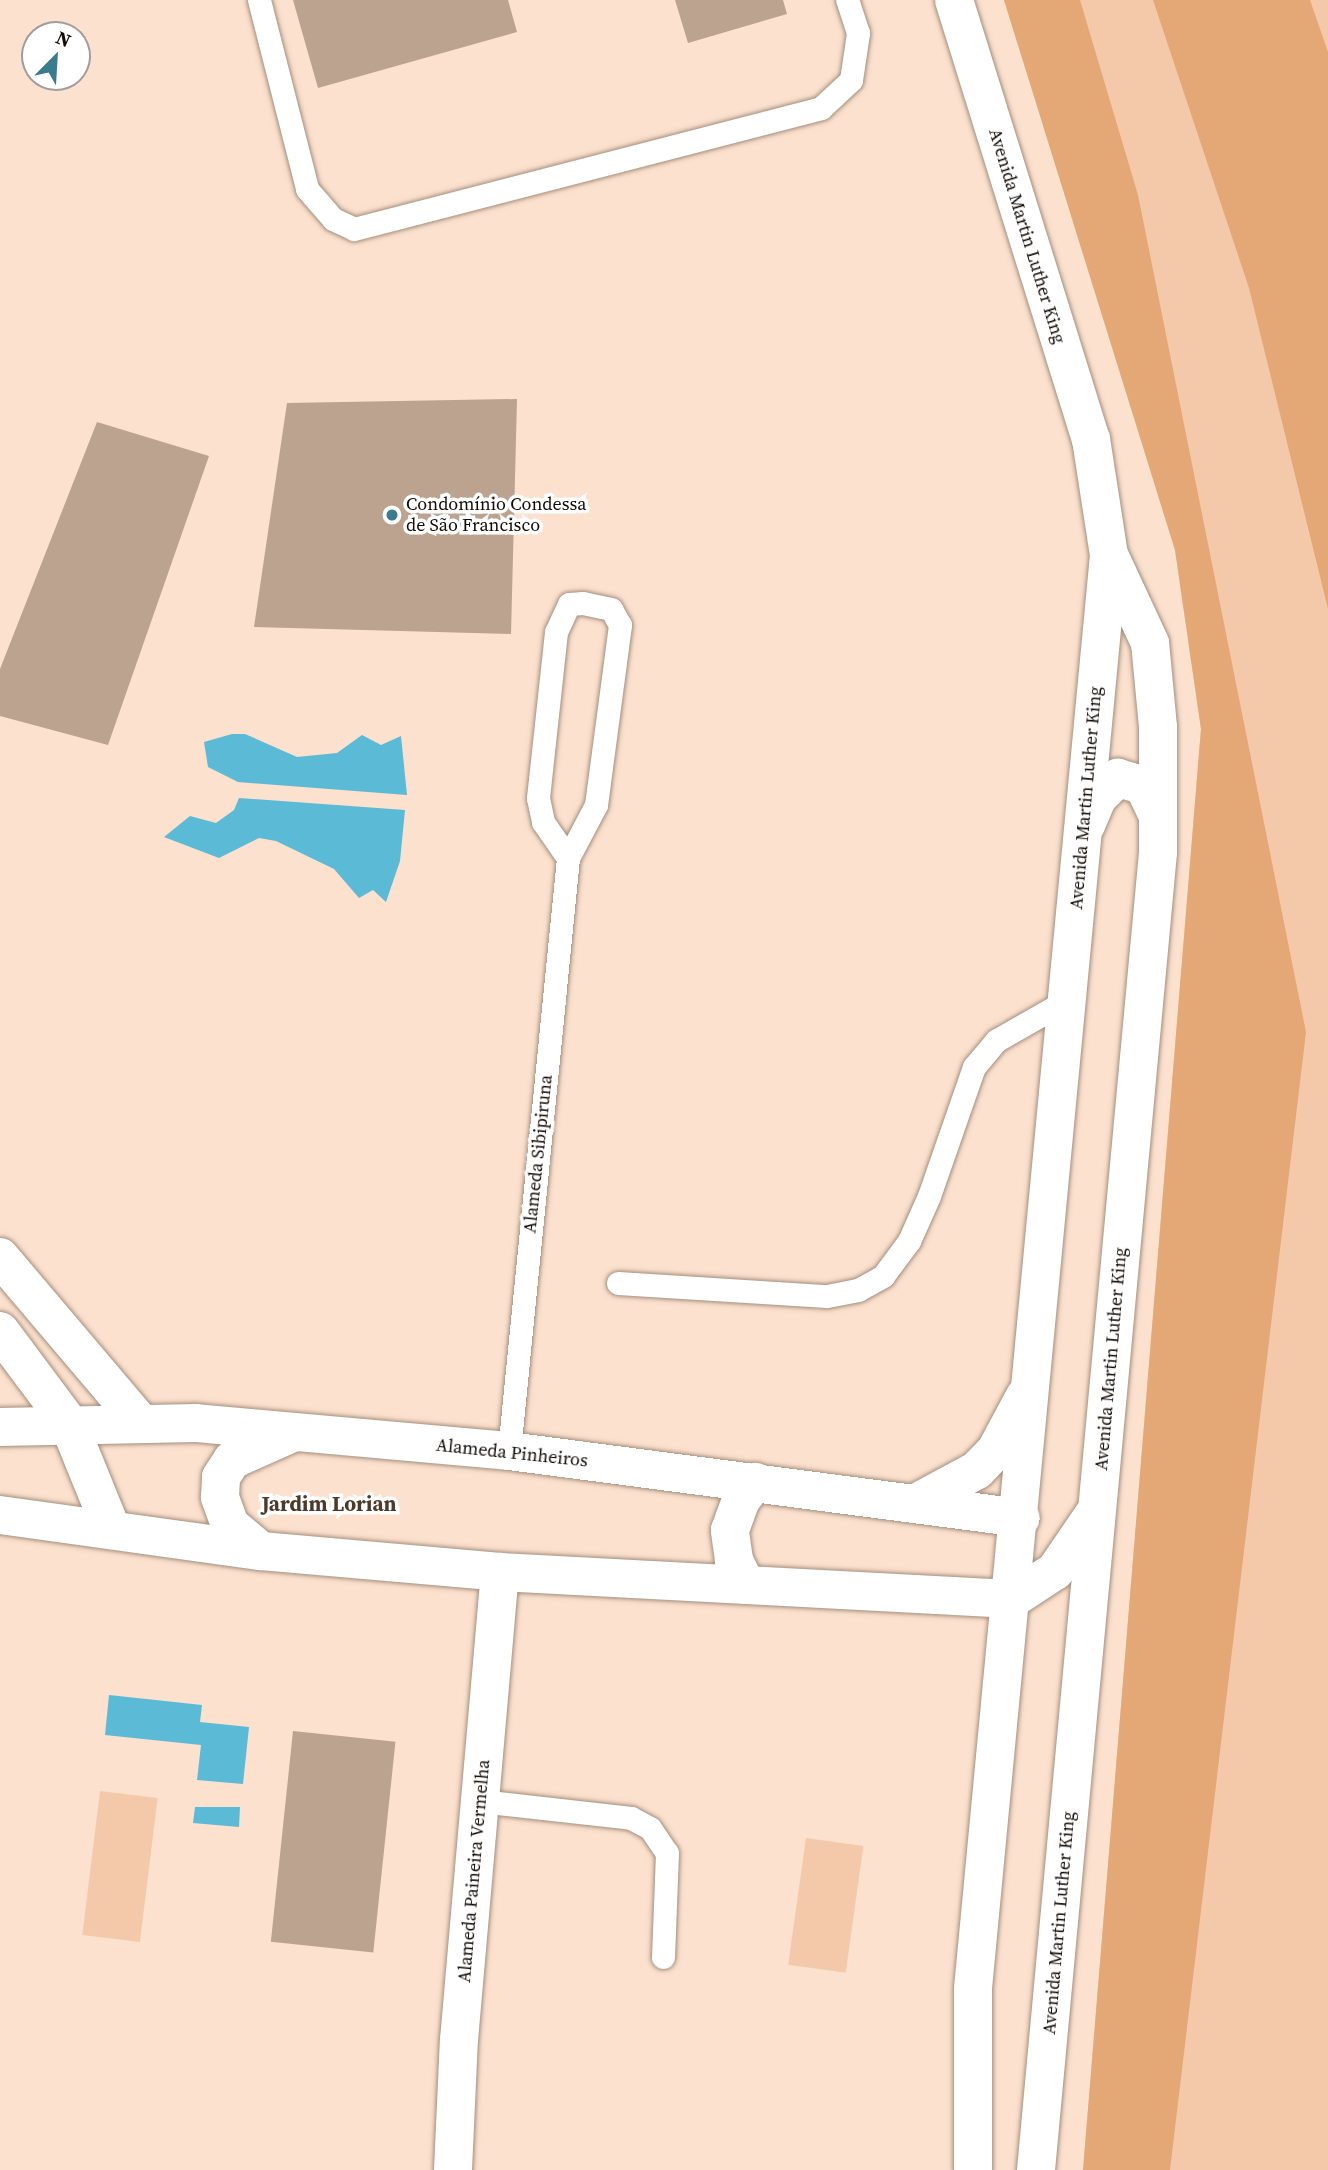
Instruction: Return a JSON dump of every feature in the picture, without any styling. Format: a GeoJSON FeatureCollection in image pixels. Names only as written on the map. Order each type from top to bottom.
{"type":"FeatureCollection","features":[{"type":"Feature","properties":{"kind":"main road","name":"Avenida Martin Luther King"},"geometry":{"type":"LineString","coordinates":[[954,0],[1091,439],[1109,555],[1035,1375],[973,1989],[973,2170]]}},
{"type":"Feature","properties":{"kind":"main road","name":"Avenida Martin Luther King"},"geometry":{"type":"LineString","coordinates":[[1036,2170],[1158,816],[1150,643],[1109,555]]}},
{"type":"Feature","properties":{"kind":"main road"},"geometry":{"type":"LineString","coordinates":[[1082,836],[1098,797],[1118,778],[1143,785],[1158,816]]}},
{"type":"Feature","properties":{"kind":"main road"},"geometry":{"type":"LineString","coordinates":[[0,1257],[139,1421]]}},
{"type":"Feature","properties":{"kind":"main road"},"geometry":{"type":"LineString","coordinates":[[0,1331],[68,1422],[111,1528]]}},
{"type":"Feature","properties":{"kind":"main road"},"geometry":{"type":"LineString","coordinates":[[916,1503],[953,1487],[996,1450],[1035,1375]]}},
{"type":"Feature","properties":{"kind":"main road","name":"Alameda Pinheiros"},"geometry":{"type":"LineString","coordinates":[[0,1427],[139,1421],[509,1451],[1021,1518],[1058,1536],[1072,1553]]}},
{"type":"Feature","properties":{"kind":"main road"},"geometry":{"type":"LineString","coordinates":[[261,1551],[230,1525],[220,1497],[221,1477],[242,1454],[292,1433]]}},
{"type":"Feature","properties":{"kind":"main road"},"geometry":{"type":"LineString","coordinates":[[746,1585],[733,1560],[730,1531],[741,1500],[755,1482]]}},
{"type":"Feature","properties":{"kind":"main road"},"geometry":{"type":"LineString","coordinates":[[0,1515],[111,1528],[261,1551],[500,1572],[1012,1599],[1072,1553],[1097,1508]]}},
{"type":"Feature","properties":{"kind":"main road"},"geometry":{"type":"LineString","coordinates":[[1072,1553],[1090,1592]]}},
{"type":"Feature","properties":{"kind":"main road","name":"Alameda Paineira Vermelha"},"geometry":{"type":"LineString","coordinates":[[453,2170],[500,1572]]}},
{"type":"Feature","properties":{"kind":"lane"},"geometry":{"type":"LineString","coordinates":[[259,0],[307,189],[332,219],[354,229],[821,108],[850,80],[858,33],[847,0]]}},
{"type":"Feature","properties":{"kind":"lane"},"geometry":{"type":"LineString","coordinates":[[583,603],[611,609],[621,625],[596,805],[568,858],[543,822],[538,798],[556,632],[569,604],[583,603]]}},
{"type":"Feature","properties":{"kind":"lane","name":"Alameda Sibipiruna"},"geometry":{"type":"LineString","coordinates":[[509,1451],[568,858]]}},
{"type":"Feature","properties":{"kind":"lane"},"geometry":{"type":"LineString","coordinates":[[618,1283],[827,1296],[858,1290],[883,1276],[909,1241],[929,1196],[974,1067],[997,1040],[1069,999]]}},
{"type":"Feature","properties":{"kind":"lane"},"geometry":{"type":"LineString","coordinates":[[480,1801],[631,1818],[650,1828],[667,1853],[663,1956]]}},
{"type":"Feature","properties":{"kind":"shaded area"},"geometry":{"type":"Polygon","coordinates":[[[1004,0],[1328,0],[1328,2170],[1083,2170],[1201,729],[1175,550],[1004,0]]]}},
{"type":"Feature","properties":{"kind":"shaded area"},"geometry":{"type":"Polygon","coordinates":[[[1004,0],[1080,0],[1138,195],[1306,1032],[1170,2170],[1083,2170],[1201,729],[1175,550],[1004,0]]]}},
{"type":"Feature","properties":{"kind":"shaded area"},"geometry":{"type":"Polygon","coordinates":[[[1153,0],[1310,0],[1328,52],[1328,609],[1249,288],[1153,0]]]}},
{"type":"Feature","properties":{"kind":"shaded area"},"geometry":{"type":"Polygon","coordinates":[[[100,1791],[158,1798],[140,1942],[82,1935],[100,1791]]]}},
{"type":"Feature","properties":{"kind":"shaded area"},"geometry":{"type":"Polygon","coordinates":[[[806,1838],[863,1846],[846,1973],[788,1965],[806,1838]]]}},
{"type":"Feature","properties":{"kind":"water"},"geometry":{"type":"Polygon","coordinates":[[[232,734],[245,734],[297,757],[337,753],[362,735],[381,745],[401,736],[407,795],[238,782],[208,767],[204,742],[232,734]]]}},
{"type":"Feature","properties":{"kind":"water"},"geometry":{"type":"Polygon","coordinates":[[[239,798],[405,810],[400,861],[386,902],[373,890],[359,898],[334,869],[276,841],[259,838],[219,858],[164,837],[190,816],[216,823],[234,810],[239,798]]]}},
{"type":"Feature","properties":{"kind":"water"},"geometry":{"type":"Polygon","coordinates":[[[109,1695],[202,1705],[200,1722],[249,1727],[243,1784],[197,1780],[201,1745],[105,1735],[109,1695]]]}},
{"type":"Feature","properties":{"kind":"water"},"geometry":{"type":"Polygon","coordinates":[[[195,1807],[240,1807],[239,1827],[193,1823],[195,1807]]]}},
{"type":"Feature","properties":{"kind":"building"},"geometry":{"type":"Polygon","coordinates":[[[293,0],[508,0],[517,32],[318,88],[293,0]]]}},
{"type":"Feature","properties":{"kind":"building"},"geometry":{"type":"Polygon","coordinates":[[[675,0],[783,0],[787,14],[688,43],[675,0]]]}},
{"type":"Feature","properties":{"kind":"building","name":"Condomínio Condessa de São Francisco"},"geometry":{"type":"Polygon","coordinates":[[[517,399],[511,634],[254,627],[287,403],[517,399]]]}},
{"type":"Feature","properties":{"kind":"building"},"geometry":{"type":"Polygon","coordinates":[[[97,422],[209,456],[108,745],[0,716],[0,669],[97,422]]]}},
{"type":"Feature","properties":{"kind":"building"},"geometry":{"type":"Polygon","coordinates":[[[293,1731],[395,1742],[373,1953],[271,1942],[293,1731]]]}},
{"type":"Feature","properties":{"kind":"place","name":"Condomínio Condessa de São Francisco"},"geometry":{"type":"Point","coordinates":[392,515]}},
{"type":"Feature","properties":{"kind":"district","name":"Jardim Lorian"},"geometry":{"type":"Point","coordinates":[329,1504]}}]}
